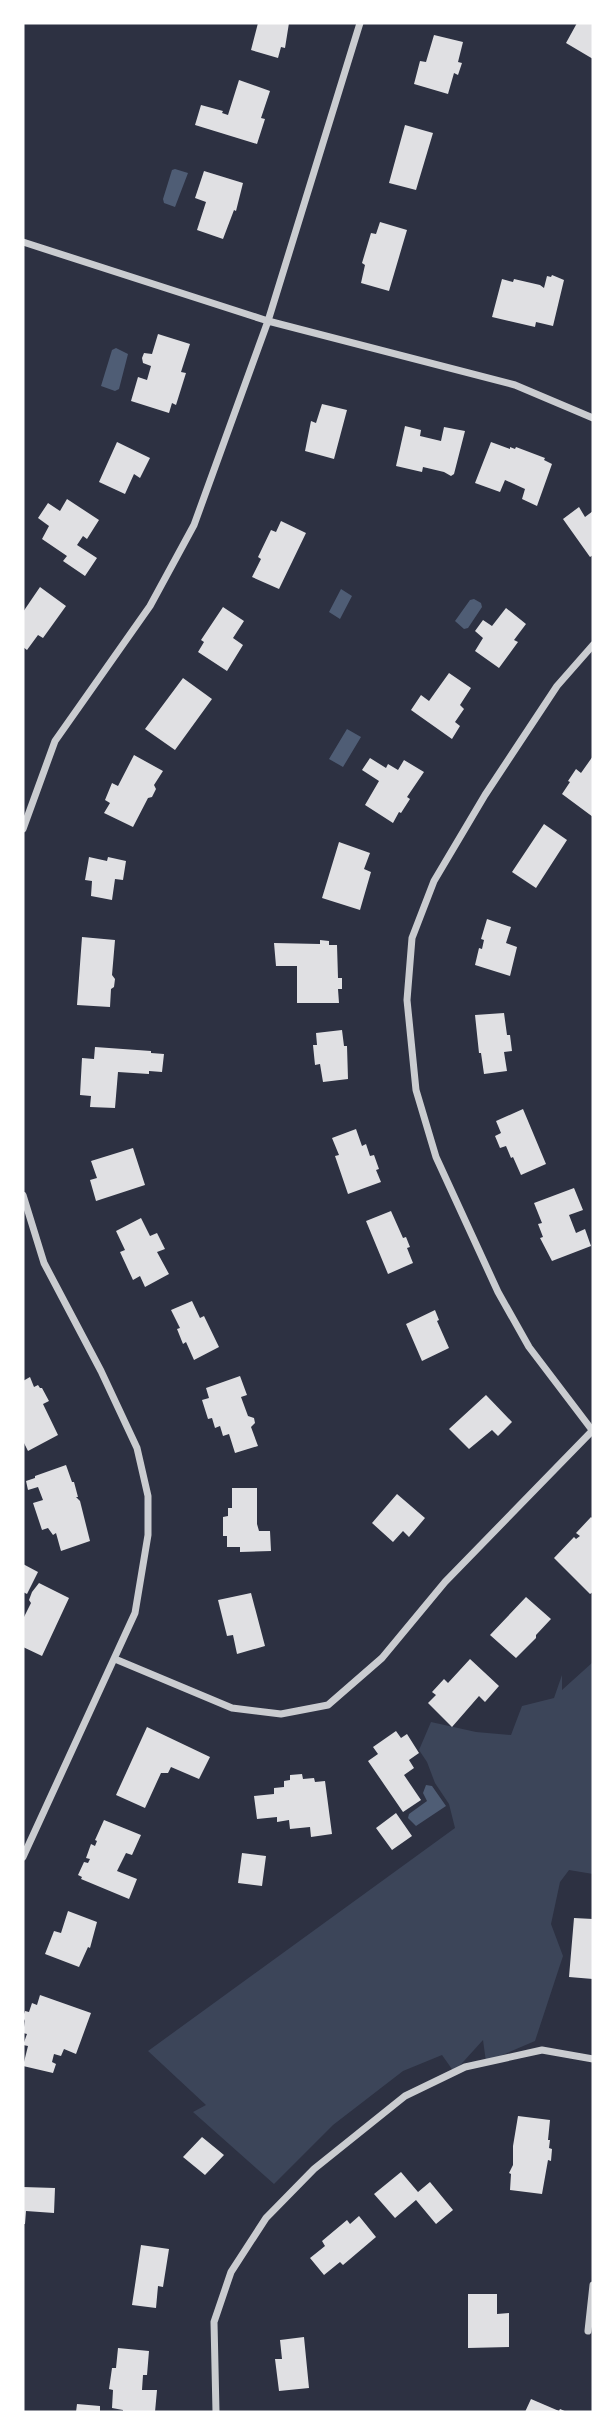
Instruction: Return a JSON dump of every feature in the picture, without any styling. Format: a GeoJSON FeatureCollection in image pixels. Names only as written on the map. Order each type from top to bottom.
{"type":"FeatureCollection","features":[{"type":"Feature","properties":{"kind":"street"},"geometry":{"type":"LineString","coordinates":[[23,829],[55,741],[150,606],[194,524],[268,321],[360,23]]}},
{"type":"Feature","properties":{"kind":"street"},"geometry":{"type":"LineString","coordinates":[[23,242],[268,321],[515,385],[593,418]]}},
{"type":"Feature","properties":{"kind":"street"},"geometry":{"type":"LineString","coordinates":[[115,1659],[232,1708],[281,1714],[328,1705],[382,1658],[445,1582],[593,1430],[529,1347],[498,1292],[436,1157],[416,1090],[407,1000],[412,938],[434,881],[485,795],[557,686],[593,645]]}},
{"type":"Feature","properties":{"kind":"street"},"geometry":{"type":"LineString","coordinates":[[23,1195],[44,1263],[137,1448],[148,1496],[148,1535],[135,1613],[23,1857]]}},
{"type":"Feature","properties":{"kind":"street"},"geometry":{"type":"LineString","coordinates":[[216,2412],[214,2322],[231,2272],[266,2218],[314,2169],[405,2096],[465,2067],[542,2050],[593,2059]]}},
{"type":"Feature","properties":{"kind":"street"},"geometry":{"type":"LineString","coordinates":[[588,2331],[593,2285]]}},
{"type":"Feature","properties":{"kind":"shaded area"},"geometry":{"type":"Polygon","coordinates":[[[172,170],[188,173],[175,207],[164,203],[163,199],[172,170]]]}},
{"type":"Feature","properties":{"kind":"shaded area"},"geometry":{"type":"Polygon","coordinates":[[[116,348],[128,354],[119,389],[115,391],[101,386],[112,350],[116,348]]]}},
{"type":"Feature","properties":{"kind":"shaded area"},"geometry":{"type":"Polygon","coordinates":[[[341,589],[352,596],[340,619],[329,612],[341,589]]]}},
{"type":"Feature","properties":{"kind":"shaded area"},"geometry":{"type":"Polygon","coordinates":[[[470,600],[481,603],[482,607],[468,628],[464,629],[455,621],[470,600]]]}},
{"type":"Feature","properties":{"kind":"shaded area"},"geometry":{"type":"Polygon","coordinates":[[[347,729],[361,737],[343,767],[329,759],[347,729]]]}},
{"type":"Feature","properties":{"kind":"shaded area"},"geometry":{"type":"Polygon","coordinates":[[[593,1662],[593,1874],[569,1870],[560,1882],[551,1924],[563,1956],[535,2041],[486,2062],[483,2040],[454,2072],[442,2055],[403,2071],[333,2125],[274,2184],[193,2112],[206,2105],[148,2051],[455,1828],[449,1804],[419,1750],[431,1722],[476,1732],[511,1735],[522,1706],[554,1698],[562,1675],[562,1690],[593,1662]]]}},
{"type":"Feature","properties":{"kind":"shaded area"},"geometry":{"type":"Polygon","coordinates":[[[426,1785],[432,1786],[446,1806],[416,1826],[408,1818],[409,1814],[427,1801],[423,1793],[426,1785]]]}},
{"type":"Feature","properties":{"kind":"building"},"geometry":{"type":"Polygon","coordinates":[[[258,23],[289,23],[285,48],[281,47],[278,58],[251,50],[258,23]]]}},
{"type":"Feature","properties":{"kind":"building"},"geometry":{"type":"Polygon","coordinates":[[[577,23],[593,23],[593,59],[566,43],[577,23]]]}},
{"type":"Feature","properties":{"kind":"building"},"geometry":{"type":"Polygon","coordinates":[[[434,35],[463,42],[458,62],[462,63],[458,75],[454,73],[448,94],[414,84],[420,61],[426,62],[434,35]]]}},
{"type":"Feature","properties":{"kind":"building"},"geometry":{"type":"Polygon","coordinates":[[[239,80],[270,91],[261,118],[265,119],[257,144],[195,125],[201,105],[228,115],[239,80]]]}},
{"type":"Feature","properties":{"kind":"building"},"geometry":{"type":"Polygon","coordinates":[[[405,125],[433,133],[416,190],[389,183],[405,125]]]}},
{"type":"Feature","properties":{"kind":"building"},"geometry":{"type":"Polygon","coordinates":[[[204,171],[243,183],[236,211],[234,210],[223,239],[197,230],[206,202],[195,198],[204,171]]]}},
{"type":"Feature","properties":{"kind":"building"},"geometry":{"type":"Polygon","coordinates":[[[380,222],[407,230],[389,291],[361,283],[365,265],[362,263],[371,233],[376,234],[380,222]]]}},
{"type":"Feature","properties":{"kind":"building"},"geometry":{"type":"Polygon","coordinates":[[[552,275],[564,280],[553,326],[536,322],[535,327],[492,317],[502,279],[513,282],[514,279],[544,288],[547,276],[552,275]]]}},
{"type":"Feature","properties":{"kind":"building"},"geometry":{"type":"Polygon","coordinates":[[[158,334],[190,344],[181,372],[186,373],[176,405],[172,403],[169,413],[131,401],[138,377],[147,380],[151,366],[143,363],[142,358],[144,353],[152,354],[158,334]]]}},
{"type":"Feature","properties":{"kind":"building"},"geometry":{"type":"Polygon","coordinates":[[[322,404],[347,410],[334,459],[305,451],[311,421],[316,423],[322,404]]]}},
{"type":"Feature","properties":{"kind":"building"},"geometry":{"type":"Polygon","coordinates":[[[405,426],[421,430],[420,436],[441,441],[444,427],[465,431],[454,474],[451,476],[423,467],[422,472],[396,466],[405,426]]]}},
{"type":"Feature","properties":{"kind":"building"},"geometry":{"type":"Polygon","coordinates":[[[117,442],[150,458],[140,478],[134,474],[125,494],[99,482],[117,442]]]}},
{"type":"Feature","properties":{"kind":"building"},"geometry":{"type":"Polygon","coordinates":[[[491,442],[510,449],[516,447],[545,458],[544,460],[552,464],[537,506],[522,499],[525,489],[505,480],[500,492],[475,483],[491,442]]]}},
{"type":"Feature","properties":{"kind":"building"},"geometry":{"type":"Polygon","coordinates":[[[67,499],[99,520],[87,539],[83,536],[77,545],[97,558],[85,576],[63,561],[67,556],[42,539],[49,526],[38,518],[48,503],[60,511],[67,499]]]}},
{"type":"Feature","properties":{"kind":"building"},"geometry":{"type":"Polygon","coordinates":[[[579,507],[585,517],[593,511],[593,555],[590,557],[563,519],[579,507]]]}},
{"type":"Feature","properties":{"kind":"building"},"geometry":{"type":"Polygon","coordinates":[[[281,521],[306,533],[279,589],[252,577],[271,530],[276,532],[281,521]]]}},
{"type":"Feature","properties":{"kind":"building"},"geometry":{"type":"Polygon","coordinates":[[[40,587],[66,606],[43,638],[38,635],[27,650],[23,647],[23,612],[40,587]]]}},
{"type":"Feature","properties":{"kind":"building"},"geometry":{"type":"Polygon","coordinates":[[[223,607],[244,621],[233,638],[243,645],[227,671],[198,652],[204,642],[201,640],[223,607]]]}},
{"type":"Feature","properties":{"kind":"building"},"geometry":{"type":"Polygon","coordinates":[[[506,608],[526,624],[514,640],[518,642],[499,668],[475,651],[483,638],[475,631],[483,620],[492,626],[506,608]]]}},
{"type":"Feature","properties":{"kind":"building"},"geometry":{"type":"Polygon","coordinates":[[[449,673],[471,688],[460,705],[464,709],[455,722],[460,726],[452,739],[411,710],[421,695],[429,701],[449,673]]]}},
{"type":"Feature","properties":{"kind":"building"},"geometry":{"type":"Polygon","coordinates":[[[183,678],[212,699],[175,750],[145,729],[183,678]]]}},
{"type":"Feature","properties":{"kind":"building"},"geometry":{"type":"Polygon","coordinates":[[[134,755],[163,771],[154,785],[156,789],[152,797],[148,798],[133,827],[104,813],[110,803],[105,800],[112,783],[118,786],[134,755]]]}},
{"type":"Feature","properties":{"kind":"building"},"geometry":{"type":"Polygon","coordinates":[[[593,756],[593,817],[562,794],[576,769],[581,773],[593,756]]]}},
{"type":"Feature","properties":{"kind":"building"},"geometry":{"type":"Polygon","coordinates":[[[370,758],[386,768],[388,764],[398,770],[404,760],[424,772],[393,823],[365,805],[379,781],[362,770],[370,758]]]}},
{"type":"Feature","properties":{"kind":"building"},"geometry":{"type":"Polygon","coordinates":[[[544,824],[567,840],[536,888],[512,872],[544,824]]]}},
{"type":"Feature","properties":{"kind":"building"},"geometry":{"type":"Polygon","coordinates":[[[339,842],[370,853],[364,869],[371,872],[360,910],[322,898],[339,842]]]}},
{"type":"Feature","properties":{"kind":"building"},"geometry":{"type":"Polygon","coordinates":[[[89,857],[126,861],[123,880],[115,879],[112,900],[91,896],[92,881],[85,880],[89,857]]]}},
{"type":"Feature","properties":{"kind":"building"},"geometry":{"type":"Polygon","coordinates":[[[487,919],[511,927],[506,943],[517,947],[510,976],[475,965],[479,948],[482,949],[484,940],[481,939],[487,919]]]}},
{"type":"Feature","properties":{"kind":"building"},"geometry":{"type":"Polygon","coordinates":[[[82,937],[115,940],[112,975],[115,979],[111,989],[110,1007],[77,1005],[82,937]]]}},
{"type":"Feature","properties":{"kind":"building"},"geometry":{"type":"Polygon","coordinates":[[[320,940],[329,941],[329,945],[337,945],[338,978],[342,978],[342,989],[338,989],[339,1003],[297,1003],[297,966],[276,966],[274,943],[320,944],[320,940]]]}},
{"type":"Feature","properties":{"kind":"building"},"geometry":{"type":"Polygon","coordinates":[[[504,1013],[512,1051],[504,1052],[507,1071],[484,1074],[475,1015],[504,1013]]]}},
{"type":"Feature","properties":{"kind":"building"},"geometry":{"type":"Polygon","coordinates":[[[342,1030],[344,1046],[347,1046],[348,1079],[323,1082],[320,1064],[315,1065],[313,1045],[317,1045],[316,1033],[342,1030]]]}},
{"type":"Feature","properties":{"kind":"building"},"geometry":{"type":"Polygon","coordinates":[[[95,1047],[164,1054],[162,1072],[118,1072],[115,1108],[90,1107],[91,1096],[80,1095],[82,1058],[94,1059],[95,1047]]]}},
{"type":"Feature","properties":{"kind":"building"},"geometry":{"type":"Polygon","coordinates":[[[523,1109],[546,1164],[521,1175],[506,1146],[500,1148],[495,1136],[501,1133],[496,1121],[523,1109]]]}},
{"type":"Feature","properties":{"kind":"building"},"geometry":{"type":"Polygon","coordinates":[[[356,1129],[362,1146],[366,1144],[370,1156],[374,1155],[381,1182],[348,1194],[332,1138],[356,1129]]]}},
{"type":"Feature","properties":{"kind":"building"},"geometry":{"type":"Polygon","coordinates":[[[133,1148],[145,1185],[96,1201],[90,1180],[97,1178],[91,1161],[133,1148]]]}},
{"type":"Feature","properties":{"kind":"building"},"geometry":{"type":"Polygon","coordinates":[[[574,1188],[583,1210],[569,1215],[576,1233],[585,1229],[591,1246],[552,1261],[540,1238],[543,1237],[538,1224],[542,1223],[534,1203],[574,1188]]]}},
{"type":"Feature","properties":{"kind":"building"},"geometry":{"type":"Polygon","coordinates":[[[391,1211],[403,1238],[406,1237],[413,1263],[388,1274],[366,1221],[391,1211]]]}},
{"type":"Feature","properties":{"kind":"building"},"geometry":{"type":"Polygon","coordinates":[[[141,1218],[150,1236],[157,1233],[165,1249],[157,1252],[169,1274],[145,1287],[140,1276],[133,1280],[120,1252],[125,1250],[116,1231],[141,1218]]]}},
{"type":"Feature","properties":{"kind":"building"},"geometry":{"type":"Polygon","coordinates":[[[192,1301],[200,1318],[204,1316],[219,1347],[194,1360],[186,1342],[183,1344],[177,1329],[180,1328],[171,1310],[192,1301]]]}},
{"type":"Feature","properties":{"kind":"building"},"geometry":{"type":"Polygon","coordinates":[[[435,1310],[449,1348],[422,1361],[406,1324],[435,1310]]]}},
{"type":"Feature","properties":{"kind":"building"},"geometry":{"type":"Polygon","coordinates":[[[240,1376],[247,1395],[241,1397],[248,1416],[254,1418],[255,1423],[251,1427],[258,1446],[235,1453],[229,1434],[223,1436],[220,1426],[215,1428],[212,1418],[208,1419],[202,1400],[209,1398],[206,1388],[240,1376]]]}},
{"type":"Feature","properties":{"kind":"building"},"geometry":{"type":"Polygon","coordinates":[[[30,1377],[34,1387],[38,1385],[42,1388],[49,1401],[43,1404],[58,1435],[28,1451],[23,1441],[23,1381],[30,1377]]]}},
{"type":"Feature","properties":{"kind":"building"},"geometry":{"type":"Polygon","coordinates":[[[486,1395],[512,1422],[498,1436],[492,1430],[469,1449],[449,1429],[486,1395]]]}},
{"type":"Feature","properties":{"kind":"building"},"geometry":{"type":"Polygon","coordinates":[[[66,1465],[74,1482],[76,1497],[80,1501],[90,1541],[61,1551],[56,1533],[53,1535],[48,1528],[42,1530],[33,1503],[43,1500],[38,1487],[28,1490],[26,1481],[66,1465]]]}},
{"type":"Feature","properties":{"kind":"building"},"geometry":{"type":"Polygon","coordinates":[[[232,1488],[257,1488],[257,1524],[259,1531],[270,1531],[271,1551],[240,1552],[240,1547],[227,1547],[227,1536],[223,1536],[223,1517],[228,1516],[228,1508],[232,1508],[232,1488]]]}},
{"type":"Feature","properties":{"kind":"building"},"geometry":{"type":"Polygon","coordinates":[[[397,1494],[425,1518],[409,1537],[403,1531],[393,1542],[372,1523],[397,1494]]]}},
{"type":"Feature","properties":{"kind":"building"},"geometry":{"type":"Polygon","coordinates":[[[591,1517],[593,1592],[590,1594],[554,1558],[574,1537],[576,1539],[580,1536],[576,1533],[591,1517]]]}},
{"type":"Feature","properties":{"kind":"building"},"geometry":{"type":"Polygon","coordinates":[[[23,1564],[38,1572],[27,1594],[23,1592],[23,1564]]]}},
{"type":"Feature","properties":{"kind":"building"},"geometry":{"type":"Polygon","coordinates":[[[39,1583],[69,1598],[42,1656],[23,1647],[23,1619],[31,1603],[29,1600],[32,1592],[39,1583]]]}},
{"type":"Feature","properties":{"kind":"building"},"geometry":{"type":"Polygon","coordinates":[[[251,1593],[265,1646],[237,1654],[233,1635],[227,1636],[218,1600],[251,1593]]]}},
{"type":"Feature","properties":{"kind":"building"},"geometry":{"type":"Polygon","coordinates":[[[526,1597],[551,1619],[516,1658],[490,1635],[526,1597]]]}},
{"type":"Feature","properties":{"kind":"building"},"geometry":{"type":"Polygon","coordinates":[[[470,1659],[499,1686],[485,1702],[479,1696],[452,1727],[428,1703],[436,1695],[432,1692],[444,1679],[448,1683],[470,1659]]]}},
{"type":"Feature","properties":{"kind":"building"},"geometry":{"type":"Polygon","coordinates":[[[147,1727],[210,1757],[199,1779],[171,1767],[168,1773],[161,1773],[145,1808],[116,1795],[147,1727]]]}},
{"type":"Feature","properties":{"kind":"building"},"geometry":{"type":"Polygon","coordinates":[[[396,1731],[401,1738],[407,1734],[419,1753],[409,1760],[414,1768],[404,1775],[421,1800],[403,1812],[368,1761],[378,1754],[373,1747],[396,1731]]]}},
{"type":"Feature","properties":{"kind":"building"},"geometry":{"type":"Polygon","coordinates":[[[302,1774],[303,1779],[325,1781],[332,1834],[311,1837],[310,1827],[290,1829],[289,1820],[277,1822],[277,1817],[257,1819],[254,1796],[274,1794],[274,1788],[284,1787],[284,1781],[290,1780],[290,1775],[302,1774]]]}},
{"type":"Feature","properties":{"kind":"building"},"geometry":{"type":"Polygon","coordinates":[[[396,1813],[412,1836],[392,1850],[376,1828],[396,1813]]]}},
{"type":"Feature","properties":{"kind":"building"},"geometry":{"type":"Polygon","coordinates":[[[104,1820],[141,1835],[132,1855],[126,1853],[117,1871],[137,1879],[129,1899],[81,1879],[78,1875],[84,1862],[88,1863],[90,1859],[86,1858],[91,1844],[95,1846],[104,1820]]]}},
{"type":"Feature","properties":{"kind":"building"},"geometry":{"type":"Polygon","coordinates":[[[242,1853],[266,1856],[262,1886],[238,1883],[242,1853]]]}},
{"type":"Feature","properties":{"kind":"building"},"geometry":{"type":"Polygon","coordinates":[[[68,1911],[97,1922],[90,1948],[88,1947],[79,1967],[45,1954],[54,1931],[61,1933],[68,1911]]]}},
{"type":"Feature","properties":{"kind":"building"},"geometry":{"type":"Polygon","coordinates":[[[574,1918],[593,1919],[593,1979],[569,1977],[574,1918]]]}},
{"type":"Feature","properties":{"kind":"building"},"geometry":{"type":"Polygon","coordinates":[[[40,1995],[91,2013],[76,2054],[64,2049],[61,2056],[54,2054],[52,2062],[56,2064],[53,2073],[23,2066],[28,2046],[23,2045],[27,2034],[23,2033],[23,2017],[25,2011],[29,2012],[32,2003],[37,2005],[40,1995]]]}},
{"type":"Feature","properties":{"kind":"building"},"geometry":{"type":"Polygon","coordinates":[[[518,2116],[550,2120],[548,2140],[549,2148],[552,2149],[551,2161],[548,2160],[542,2194],[510,2190],[509,2173],[513,2165],[518,2116]]]}},
{"type":"Feature","properties":{"kind":"building"},"geometry":{"type":"Polygon","coordinates":[[[202,2137],[224,2155],[205,2175],[183,2157],[202,2137]]]}},
{"type":"Feature","properties":{"kind":"building"},"geometry":{"type":"Polygon","coordinates":[[[401,2172],[418,2192],[430,2182],[453,2210],[436,2224],[416,2200],[395,2218],[374,2194],[401,2172]]]}},
{"type":"Feature","properties":{"kind":"building"},"geometry":{"type":"Polygon","coordinates":[[[23,2187],[55,2188],[54,2213],[26,2211],[23,2224],[23,2187]]]}},
{"type":"Feature","properties":{"kind":"building"},"geometry":{"type":"Polygon","coordinates":[[[359,2216],[376,2237],[343,2265],[340,2262],[324,2275],[310,2258],[325,2246],[322,2241],[347,2220],[350,2224],[359,2216]]]}},
{"type":"Feature","properties":{"kind":"building"},"geometry":{"type":"Polygon","coordinates":[[[141,2245],[169,2249],[163,2287],[158,2286],[156,2308],[132,2305],[141,2245]]]}},
{"type":"Feature","properties":{"kind":"building"},"geometry":{"type":"Polygon","coordinates":[[[468,2294],[497,2294],[497,2314],[509,2313],[509,2347],[468,2348],[468,2294]]]}},
{"type":"Feature","properties":{"kind":"building"},"geometry":{"type":"Polygon","coordinates":[[[304,2337],[309,2388],[279,2391],[275,2359],[282,2359],[280,2340],[304,2337]]]}},
{"type":"Feature","properties":{"kind":"building"},"geometry":{"type":"Polygon","coordinates":[[[118,2348],[149,2351],[147,2375],[143,2375],[142,2390],[157,2390],[155,2412],[123,2412],[112,2408],[113,2390],[109,2389],[112,2368],[116,2368],[118,2348]]]}},
{"type":"Feature","properties":{"kind":"building"},"geometry":{"type":"Polygon","coordinates":[[[531,2399],[559,2411],[560,2409],[567,2412],[525,2412],[531,2399]]]}},
{"type":"Feature","properties":{"kind":"building"},"geometry":{"type":"Polygon","coordinates":[[[77,2404],[100,2406],[100,2412],[76,2412],[77,2404]]]}}]}
